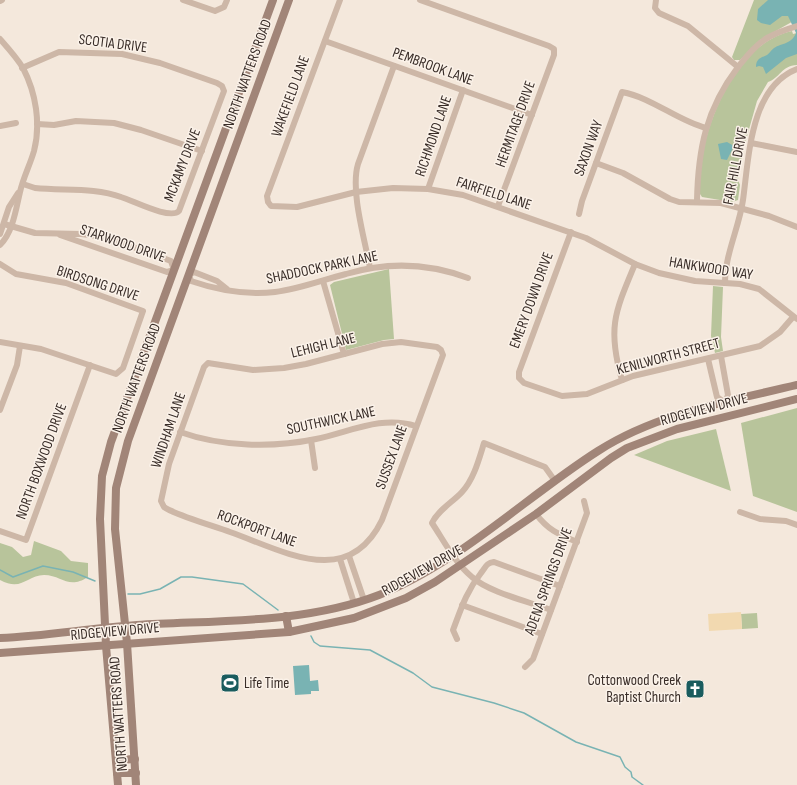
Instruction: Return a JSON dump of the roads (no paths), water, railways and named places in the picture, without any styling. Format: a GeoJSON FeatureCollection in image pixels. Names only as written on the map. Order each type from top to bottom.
{"type":"FeatureCollection","features":[{"type":"Feature","properties":{"kind":"main road","name":"NORTH WATTERS ROAD"},"geometry":{"type":"LineString","coordinates":[[118,785],[106,646],[100,519],[102,476],[111,442],[273,0]]}},
{"type":"Feature","properties":{"kind":"main road","name":"NORTH WATTERS ROAD"},"geometry":{"type":"LineString","coordinates":[[136,785],[127,643],[115,529],[118,472],[289,0]]}},
{"type":"Feature","properties":{"kind":"main road"},"geometry":{"type":"LineString","coordinates":[[174,270],[189,275]]}},
{"type":"Feature","properties":{"kind":"main road","name":"RIDGEVIEW DRIVE"},"geometry":{"type":"LineString","coordinates":[[0,638],[125,626],[286,616],[324,611],[364,600],[415,577],[453,555],[598,450],[629,433],[662,420],[797,385]]}},
{"type":"Feature","properties":{"kind":"main road","name":"RIDGEVIEW DRIVE"},"geometry":{"type":"LineString","coordinates":[[0,653],[289,632],[354,618],[406,598],[461,566],[536,514],[610,458],[627,448],[677,428],[797,400]]}},
{"type":"Feature","properties":{"kind":"main road"},"geometry":{"type":"LineString","coordinates":[[725,403],[728,415]]}},
{"type":"Feature","properties":{"kind":"main road"},"geometry":{"type":"LineString","coordinates":[[354,618],[364,608],[364,600]]}},
{"type":"Feature","properties":{"kind":"main road"},"geometry":{"type":"LineString","coordinates":[[286,616],[289,632]]}},
{"type":"Feature","properties":{"kind":"main road"},"geometry":{"type":"LineString","coordinates":[[116,760],[135,759]]}},
{"type":"Feature","properties":{"kind":"main road"},"geometry":{"type":"LineString","coordinates":[[117,773],[136,773]]}},
{"type":"Feature","properties":{"kind":"street"},"geometry":{"type":"LineString","coordinates":[[184,0],[211,10],[220,10],[224,8],[227,0]]}},
{"type":"Feature","properties":{"kind":"street","name":"WAKEFIELD LANE"},"geometry":{"type":"LineString","coordinates":[[268,202],[267,196],[340,0]]}},
{"type":"Feature","properties":{"kind":"street","name":"HERMITAGE DRIVE"},"geometry":{"type":"LineString","coordinates":[[420,0],[550,46],[554,50],[554,55],[498,206]]}},
{"type":"Feature","properties":{"kind":"street"},"geometry":{"type":"LineString","coordinates":[[656,0],[656,9],[659,13],[688,26],[738,67]]}},
{"type":"Feature","properties":{"kind":"street"},"geometry":{"type":"LineString","coordinates":[[697,201],[698,166],[706,128],[719,96],[738,67],[759,44],[773,35],[797,26]]}},
{"type":"Feature","properties":{"kind":"street"},"geometry":{"type":"LineString","coordinates":[[0,39],[22,68],[32,92],[37,124],[34,151],[10,226],[4,241],[0,246]]}},
{"type":"Feature","properties":{"kind":"street","name":"PEMBROOK LANE"},"geometry":{"type":"LineString","coordinates":[[325,41],[532,115]]}},
{"type":"Feature","properties":{"kind":"street","name":"SCOTIA DRIVE"},"geometry":{"type":"LineString","coordinates":[[22,68],[59,52],[122,54],[160,63],[217,84],[223,88]]}},
{"type":"Feature","properties":{"kind":"street"},"geometry":{"type":"LineString","coordinates":[[370,268],[356,192],[355,176],[394,66]]}},
{"type":"Feature","properties":{"kind":"street","name":"FAIR HILL DRIVE"},"geometry":{"type":"LineString","coordinates":[[725,283],[727,261],[741,208],[751,143],[764,99],[768,92],[784,75],[797,68]]}},
{"type":"Feature","properties":{"kind":"street","name":"MCKAMY DRIVE"},"geometry":{"type":"LineString","coordinates":[[22,187],[113,194],[165,214],[175,214],[179,211],[202,151],[223,94],[223,88]]}},
{"type":"Feature","properties":{"kind":"street","name":"RICHMOND LANE"},"geometry":{"type":"LineString","coordinates":[[428,189],[463,90]]}},
{"type":"Feature","properties":{"kind":"street","name":"SAXON WAY"},"geometry":{"type":"LineString","coordinates":[[579,214],[582,201],[622,92],[649,100],[690,122],[706,128]]}},
{"type":"Feature","properties":{"kind":"street"},"geometry":{"type":"LineString","coordinates":[[37,124],[54,125],[76,121],[114,123],[141,130],[202,151]]}},
{"type":"Feature","properties":{"kind":"street"},"geometry":{"type":"LineString","coordinates":[[0,126],[16,123]]}},
{"type":"Feature","properties":{"kind":"street"},"geometry":{"type":"LineString","coordinates":[[751,143],[797,152]]}},
{"type":"Feature","properties":{"kind":"street"},"geometry":{"type":"LineString","coordinates":[[596,163],[623,173],[670,199],[679,202],[714,201],[769,216],[797,227]]}},
{"type":"Feature","properties":{"kind":"street"},"geometry":{"type":"LineString","coordinates":[[0,234],[9,207],[22,187]]}},
{"type":"Feature","properties":{"kind":"street","name":"FAIRFIELD LANE"},"geometry":{"type":"LineString","coordinates":[[268,202],[272,206],[297,207],[356,192],[393,188],[428,189],[463,195],[571,232]]}},
{"type":"Feature","properties":{"kind":"street","name":"STARWOOD DRIVE"},"geometry":{"type":"LineString","coordinates":[[4,224],[35,233],[60,235],[81,234],[106,238],[171,261],[174,270],[167,272],[60,235]]}},
{"type":"Feature","properties":{"kind":"street","name":"HANKWOOD WAY"},"geometry":{"type":"LineString","coordinates":[[571,232],[595,242],[635,264],[676,277],[695,281],[746,285],[759,289],[770,296],[795,318]]}},
{"type":"Feature","properties":{"kind":"street","name":"EMERY DOWN DRIVE"},"geometry":{"type":"LineString","coordinates":[[519,378],[519,372],[571,232]]}},
{"type":"Feature","properties":{"kind":"street","name":"BIRDSONG DRIVE"},"geometry":{"type":"LineString","coordinates":[[0,264],[16,274],[66,283],[143,311],[121,371],[113,374],[90,365]]}},
{"type":"Feature","properties":{"kind":"street"},"geometry":{"type":"LineString","coordinates":[[622,380],[614,351],[614,323],[624,290],[635,264]]}},
{"type":"Feature","properties":{"kind":"street","name":"SHADDOCK PARK LANE"},"geometry":{"type":"LineString","coordinates":[[189,275],[191,281],[214,288],[269,292],[289,290],[370,268],[417,266],[448,271],[468,278]]}},
{"type":"Feature","properties":{"kind":"street"},"geometry":{"type":"LineString","coordinates":[[323,281],[344,354]]}},
{"type":"Feature","properties":{"kind":"street","name":"KENILWORTH STREET"},"geometry":{"type":"LineString","coordinates":[[519,378],[524,383],[556,395],[570,396],[591,393],[622,380],[753,348],[768,342],[795,318]]}},
{"type":"Feature","properties":{"kind":"street"},"geometry":{"type":"LineString","coordinates":[[0,342],[42,349],[90,365]]}},
{"type":"Feature","properties":{"kind":"street","name":"LEHIGH LANE"},"geometry":{"type":"LineString","coordinates":[[208,363],[238,368],[269,370],[306,364],[382,344],[401,342],[437,347],[442,352]]}},
{"type":"Feature","properties":{"kind":"street"},"geometry":{"type":"LineString","coordinates":[[0,410],[17,365],[20,346]]}},
{"type":"Feature","properties":{"kind":"street","name":"SUSSEX LANE"},"geometry":{"type":"LineString","coordinates":[[344,558],[367,543],[378,528],[442,358],[442,352]]}},
{"type":"Feature","properties":{"kind":"street"},"geometry":{"type":"LineString","coordinates":[[708,359],[717,398],[725,403],[728,395],[721,356]]}},
{"type":"Feature","properties":{"kind":"street","name":"WINDHAM LANE"},"geometry":{"type":"LineString","coordinates":[[163,506],[161,501],[165,478],[204,367],[208,363]]}},
{"type":"Feature","properties":{"kind":"street","name":"NORTH BOXWOOD DRIVE"},"geometry":{"type":"LineString","coordinates":[[0,531],[26,540],[90,365]]}},
{"type":"Feature","properties":{"kind":"street","name":"SOUTHWICK LANE"},"geometry":{"type":"LineString","coordinates":[[180,432],[215,440],[248,444],[285,444],[311,440],[380,422],[398,421],[416,426]]}},
{"type":"Feature","properties":{"kind":"street"},"geometry":{"type":"LineString","coordinates":[[311,440],[315,468]]}},
{"type":"Feature","properties":{"kind":"street"},"geometry":{"type":"LineString","coordinates":[[551,610],[484,586],[475,580],[461,566],[432,523],[435,516],[464,490],[472,476],[484,443],[545,467],[555,481]]}},
{"type":"Feature","properties":{"kind":"street","name":"ADENA SPRINGS DRIVE"},"geometry":{"type":"LineString","coordinates":[[524,668],[533,659],[587,513],[584,501]]}},
{"type":"Feature","properties":{"kind":"street","name":"ROCKPORT LANE"},"geometry":{"type":"LineString","coordinates":[[163,506],[306,559],[322,561],[344,558]]}},
{"type":"Feature","properties":{"kind":"street"},"geometry":{"type":"LineString","coordinates":[[740,512],[760,519],[786,521],[797,525]]}},
{"type":"Feature","properties":{"kind":"street"},"geometry":{"type":"LineString","coordinates":[[536,514],[544,525],[554,532],[576,542]]}},
{"type":"Feature","properties":{"kind":"street"},"geometry":{"type":"LineString","coordinates":[[344,558],[364,600]]}},
{"type":"Feature","properties":{"kind":"street"},"geometry":{"type":"LineString","coordinates":[[344,558],[354,603]]}},
{"type":"Feature","properties":{"kind":"street"},"geometry":{"type":"LineString","coordinates":[[457,639],[454,630],[462,605],[470,586],[486,564],[494,562],[560,586]]}},
{"type":"Feature","properties":{"kind":"street"},"geometry":{"type":"LineString","coordinates":[[462,605],[542,634]]}},
{"type":"Feature","properties":{"kind":"water"},"geometry":{"type":"Polygon","coordinates":[[[768,0],[797,0],[797,54],[786,58],[766,74],[763,67],[756,67],[758,60],[767,55],[774,48],[792,39],[796,33],[788,16],[782,16],[770,25],[761,23],[757,20],[758,9],[768,0]]]}},
{"type":"Feature","properties":{"kind":"water"},"geometry":{"type":"Polygon","coordinates":[[[727,142],[734,146],[727,160],[721,159],[718,144],[727,142]]]}},
{"type":"Feature","properties":{"kind":"water"},"geometry":{"type":"Polygon","coordinates":[[[309,665],[310,681],[318,680],[319,691],[311,691],[311,694],[295,695],[293,666],[309,665]]]}},
{"type":"Feature","properties":{"kind":"waterway"},"geometry":{"type":"LineString","coordinates":[[0,570],[13,577],[43,566],[73,572],[95,581]]}},
{"type":"Feature","properties":{"kind":"waterway"},"geometry":{"type":"LineString","coordinates":[[128,594],[140,594],[160,589],[181,577],[192,577],[243,584],[278,610]]}},
{"type":"Feature","properties":{"kind":"waterway"},"geometry":{"type":"LineString","coordinates":[[311,636],[314,642],[320,646],[370,650],[413,673],[432,687],[494,703],[524,713],[576,742],[620,757],[625,767],[631,772],[632,777],[643,785]]}},
{"type":"Feature","properties":{"kind":"place","name":"Life Time"},"geometry":{"type":"Point","coordinates":[230,683]}},
{"type":"Feature","properties":{"kind":"place","name":"Cottonwood Creek Baptist Church"},"geometry":{"type":"Point","coordinates":[695,689]}}]}
